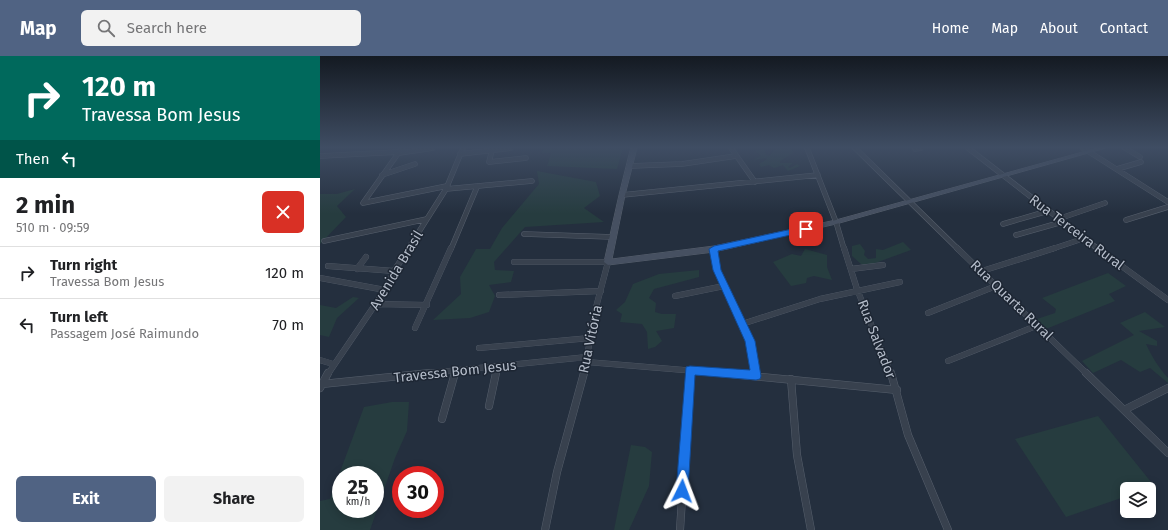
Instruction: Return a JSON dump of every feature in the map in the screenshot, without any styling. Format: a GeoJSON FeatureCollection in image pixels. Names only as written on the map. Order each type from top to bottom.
{"type":"FeatureCollection","features":[{"type":"Feature","properties":{"kind":"street"},"geometry":{"type":"LineString","coordinates":[[385,170],[362,201],[364,204],[446,188],[477,187],[532,181]]}},
{"type":"Feature","properties":{"kind":"street"},"geometry":{"type":"LineString","coordinates":[[381,175],[396,170]]}},
{"type":"Feature","properties":{"kind":"street","name":"Avenida Brasil"},"geometry":{"type":"LineString","coordinates":[[321,386],[333,364],[385,290],[394,271],[446,188],[453,170]]}},
{"type":"Feature","properties":{"kind":"street","name":"Rua Vitória"},"geometry":{"type":"LineString","coordinates":[[545,530],[557,472],[587,360],[590,338],[629,170]]}},
{"type":"Feature","properties":{"kind":"street"},"geometry":{"type":"LineString","coordinates":[[746,170],[754,182]]}},
{"type":"Feature","properties":{"kind":"street","name":"Rua Salvador"},"geometry":{"type":"LineString","coordinates":[[816,170],[836,222],[857,289],[896,390],[908,435],[948,530]]}},
{"type":"Feature","properties":{"kind":"street","name":"Rua Quarta Rural"},"geometry":{"type":"LineString","coordinates":[[878,170],[1036,326],[1058,345],[1166,449]]}},
{"type":"Feature","properties":{"kind":"street","name":"Rua Terceira Rural"},"geometry":{"type":"LineString","coordinates":[[996,170],[1168,300]]}},
{"type":"Feature","properties":{"kind":"street"},"geometry":{"type":"LineString","coordinates":[[514,262],[608,262],[714,249],[836,222],[1022,170]]}},
{"type":"Feature","properties":{"kind":"street"},"geometry":{"type":"LineString","coordinates":[[1119,170],[1168,202]]}},
{"type":"Feature","properties":{"kind":"street"},"geometry":{"type":"LineString","coordinates":[[622,195],[818,175]]}},
{"type":"Feature","properties":{"kind":"street"},"geometry":{"type":"LineString","coordinates":[[415,328],[427,305],[477,187]]}},
{"type":"Feature","properties":{"kind":"street"},"geometry":{"type":"LineString","coordinates":[[1016,235],[1105,204]]}},
{"type":"Feature","properties":{"kind":"street"},"geometry":{"type":"LineString","coordinates":[[1126,220],[1168,207]]}},
{"type":"Feature","properties":{"kind":"street"},"geometry":{"type":"LineString","coordinates":[[1002,224],[1048,211]]}},
{"type":"Feature","properties":{"kind":"street"},"geometry":{"type":"LineString","coordinates":[[324,241],[427,219]]}},
{"type":"Feature","properties":{"kind":"street"},"geometry":{"type":"LineString","coordinates":[[524,234],[613,237]]}},
{"type":"Feature","properties":{"kind":"street"},"geometry":{"type":"LineString","coordinates":[[982,271],[1085,238]]}},
{"type":"Feature","properties":{"kind":"street"},"geometry":{"type":"LineString","coordinates":[[714,249],[717,270],[750,341],[756,376]]}},
{"type":"Feature","properties":{"kind":"street"},"geometry":{"type":"LineString","coordinates":[[357,269],[366,256]]}},
{"type":"Feature","properties":{"kind":"street"},"geometry":{"type":"LineString","coordinates":[[851,269],[883,265]]}},
{"type":"Feature","properties":{"kind":"street"},"geometry":{"type":"LineString","coordinates":[[328,266],[394,271]]}},
{"type":"Feature","properties":{"kind":"street"},"geometry":{"type":"LineString","coordinates":[[320,278],[385,290]]}},
{"type":"Feature","properties":{"kind":"street"},"geometry":{"type":"LineString","coordinates":[[742,324],[798,304],[857,289],[900,282]]}},
{"type":"Feature","properties":{"kind":"street"},"geometry":{"type":"LineString","coordinates":[[675,296],[724,286]]}},
{"type":"Feature","properties":{"kind":"street"},"geometry":{"type":"LineString","coordinates":[[928,313],[996,286]]}},
{"type":"Feature","properties":{"kind":"street"},"geometry":{"type":"LineString","coordinates":[[499,295],[601,291]]}},
{"type":"Feature","properties":{"kind":"street"},"geometry":{"type":"LineString","coordinates":[[376,304],[427,305]]}},
{"type":"Feature","properties":{"kind":"street"},"geometry":{"type":"LineString","coordinates":[[948,361],[1036,326]]}},
{"type":"Feature","properties":{"kind":"street"},"geometry":{"type":"LineString","coordinates":[[479,348],[590,338]]}},
{"type":"Feature","properties":{"kind":"street"},"geometry":{"type":"LineString","coordinates":[[320,360],[333,364]]}},
{"type":"Feature","properties":{"kind":"street","name":"Travessa Bom Jesus"},"geometry":{"type":"LineString","coordinates":[[321,386],[456,371],[587,360],[896,390]]}},
{"type":"Feature","properties":{"kind":"street"},"geometry":{"type":"LineString","coordinates":[[489,406],[497,368]]}},
{"type":"Feature","properties":{"kind":"street"},"geometry":{"type":"LineString","coordinates":[[680,530],[690,370]]}},
{"type":"Feature","properties":{"kind":"street"},"geometry":{"type":"LineString","coordinates":[[442,419],[456,371]]}},
{"type":"Feature","properties":{"kind":"street"},"geometry":{"type":"LineString","coordinates":[[792,379],[798,455],[811,530]]}},
{"type":"Feature","properties":{"kind":"street"},"geometry":{"type":"LineString","coordinates":[[1124,410],[1168,388]]}},
{"type":"Feature","properties":{"kind":"green space"},"geometry":{"type":"Polygon","coordinates":[[[537,171],[596,182],[600,196],[584,208],[604,222],[525,227],[494,262],[495,270],[514,271],[511,282],[489,285],[495,296],[489,312],[470,318],[433,320],[461,294],[460,277],[476,249],[490,249],[502,228],[539,184],[537,171]]]}},
{"type":"Feature","properties":{"kind":"green space"},"geometry":{"type":"Polygon","coordinates":[[[355,189],[337,206],[346,217],[320,244],[320,194],[337,194],[355,189]]]}},
{"type":"Feature","properties":{"kind":"green space"},"geometry":{"type":"Polygon","coordinates":[[[903,242],[911,250],[867,266],[861,264],[852,256],[852,246],[860,244],[865,251],[864,255],[868,259],[876,258],[876,249],[883,250],[903,242]]]}},
{"type":"Feature","properties":{"kind":"green space"},"geometry":{"type":"Polygon","coordinates":[[[805,249],[827,255],[827,267],[832,280],[814,276],[807,278],[806,283],[791,286],[773,262],[792,254],[801,256],[805,249]]]}},
{"type":"Feature","properties":{"kind":"green space"},"geometry":{"type":"Polygon","coordinates":[[[699,270],[699,277],[654,289],[649,298],[656,303],[655,312],[662,314],[676,314],[674,328],[656,331],[662,341],[655,347],[648,349],[647,332],[642,324],[620,322],[622,314],[616,310],[625,302],[633,284],[659,274],[699,270]]]}},
{"type":"Feature","properties":{"kind":"green space"},"geometry":{"type":"Polygon","coordinates":[[[1108,273],[1126,286],[1109,294],[1115,301],[1046,329],[1037,319],[1055,313],[1056,309],[1042,298],[1108,273]]]}},
{"type":"Feature","properties":{"kind":"green space"},"geometry":{"type":"Polygon","coordinates":[[[353,297],[359,298],[337,318],[329,337],[320,335],[320,305],[336,308],[353,297]]]}},
{"type":"Feature","properties":{"kind":"green space"},"geometry":{"type":"Polygon","coordinates":[[[1145,312],[1165,327],[1139,331],[1157,341],[1157,346],[1146,344],[1156,362],[1168,378],[1168,383],[1150,368],[1140,372],[1121,360],[1093,373],[1082,361],[1134,335],[1120,323],[1145,312]]]}},
{"type":"Feature","properties":{"kind":"green space"},"geometry":{"type":"Polygon","coordinates":[[[392,402],[409,402],[407,431],[395,458],[384,490],[384,466],[342,466],[364,407],[392,402]]]}},
{"type":"Feature","properties":{"kind":"green space"},"geometry":{"type":"Polygon","coordinates":[[[1098,416],[1151,482],[1120,482],[1120,498],[1066,517],[1015,439],[1098,416]]]}},
{"type":"Feature","properties":{"kind":"green space"},"geometry":{"type":"Polygon","coordinates":[[[631,445],[645,447],[652,452],[649,486],[629,530],[614,530],[631,445]]]}},
{"type":"Feature","properties":{"kind":"green space"},"geometry":{"type":"Polygon","coordinates":[[[332,494],[332,518],[374,518],[370,530],[320,530],[320,501],[330,499],[332,494]]]}},
{"type":"Feature","properties":{"kind":"route"},"geometry":{"type":"LineString","coordinates":[[682,491],[690,370],[756,376],[755,363],[750,341],[717,270],[714,249],[806,229]]}}]}
